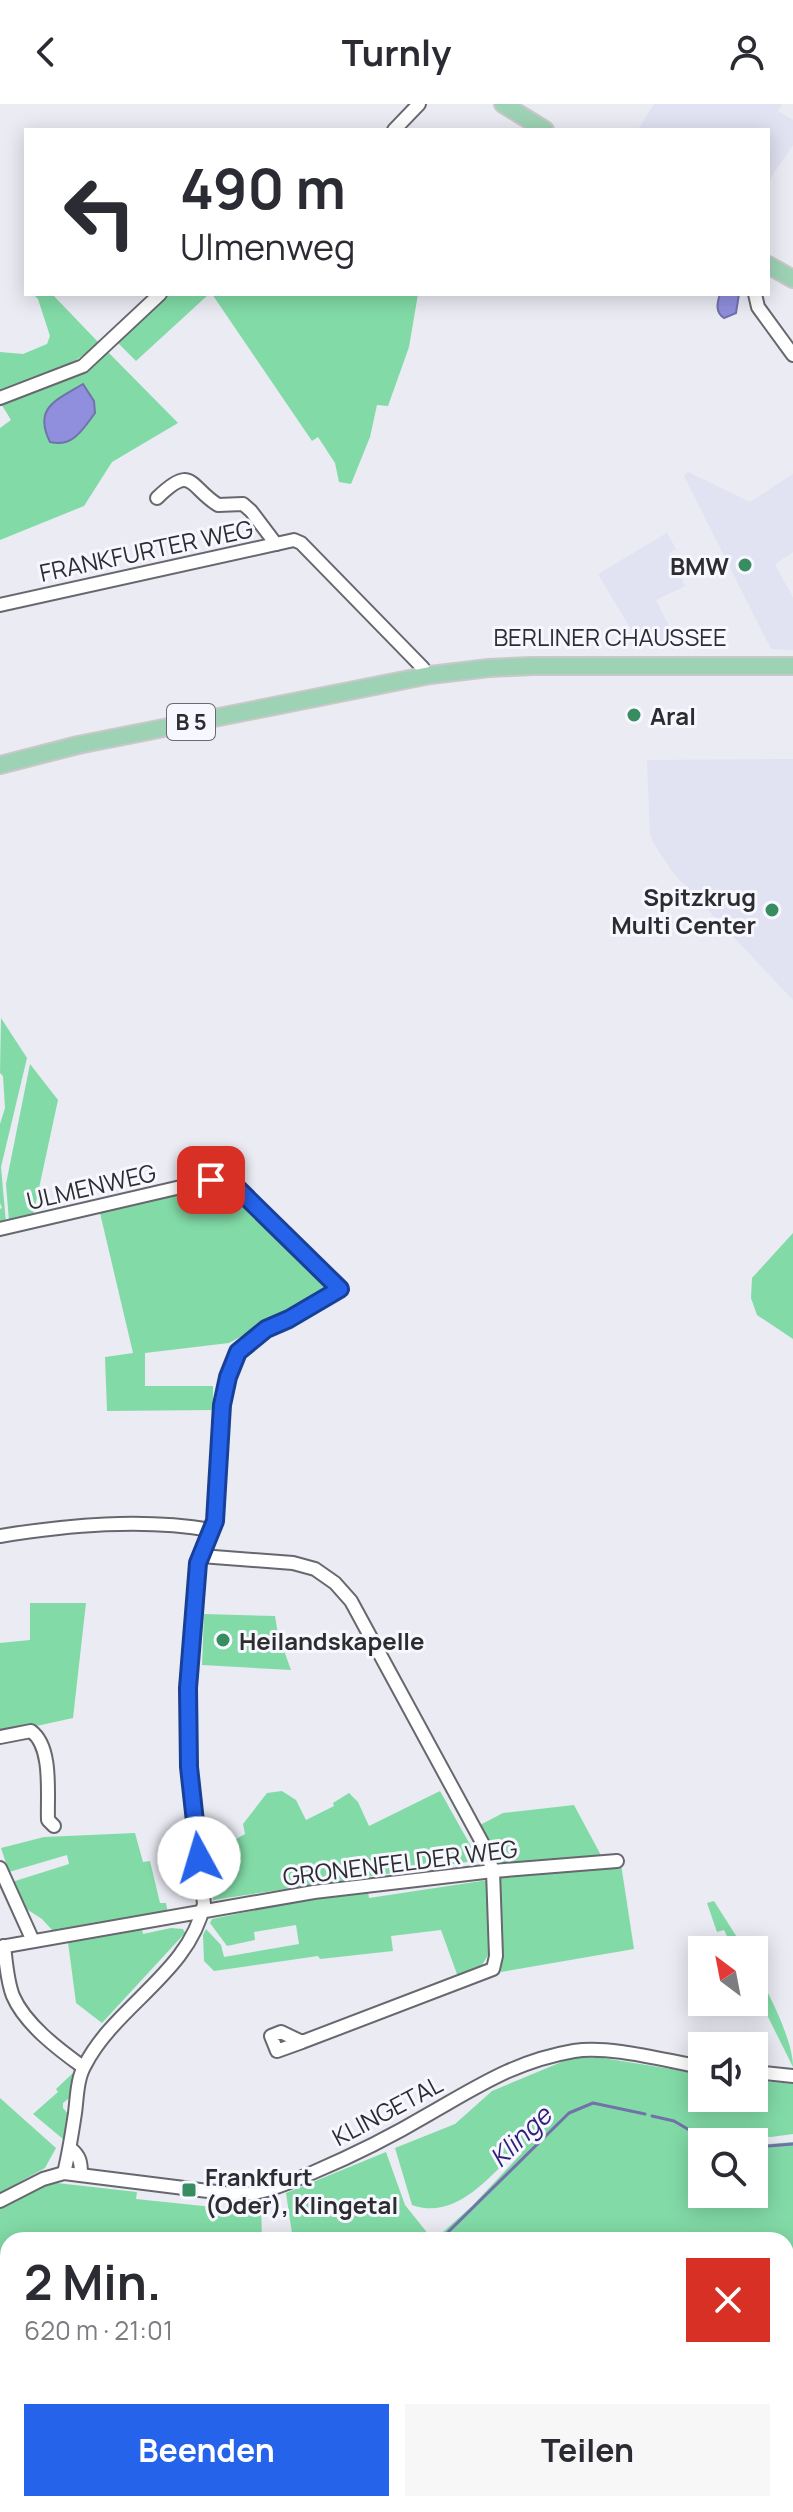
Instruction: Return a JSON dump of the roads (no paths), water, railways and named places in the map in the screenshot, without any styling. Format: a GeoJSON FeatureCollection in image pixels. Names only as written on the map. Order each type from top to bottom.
{"type":"FeatureCollection","features":[{"type":"Feature","properties":{"kind":"main road"},"geometry":{"type":"LineString","coordinates":[[503,104],[542,128]]}},
{"type":"Feature","properties":{"kind":"main road"},"geometry":{"type":"LineString","coordinates":[[770,266],[793,279]]}},
{"type":"Feature","properties":{"kind":"main road","name":"BERLINER CHAUSSEE"},"geometry":{"type":"LineString","coordinates":[[0,765],[78,745],[426,673],[527,666],[793,663]]}},
{"type":"Feature","properties":{"kind":"street"},"geometry":{"type":"LineString","coordinates":[[396,128],[419,104]]}},
{"type":"Feature","properties":{"kind":"street"},"geometry":{"type":"LineString","coordinates":[[0,398],[83,366],[158,296]]}},
{"type":"Feature","properties":{"kind":"street"},"geometry":{"type":"LineString","coordinates":[[755,296],[758,307],[793,355]]}},
{"type":"Feature","properties":{"kind":"street"},"geometry":{"type":"LineString","coordinates":[[157,498],[172,484],[190,480],[218,505],[243,504],[276,544]]}},
{"type":"Feature","properties":{"kind":"street","name":"FRANKFURTER WEG"},"geometry":{"type":"LineString","coordinates":[[0,605],[294,540],[301,543],[426,673]]}},
{"type":"Feature","properties":{"kind":"street","name":"ULMENWEG"},"geometry":{"type":"LineString","coordinates":[[0,1229],[211,1180],[223,1181],[235,1186],[340,1289],[266,1329],[238,1352],[222,1405],[215,1521],[211,1530]]}},
{"type":"Feature","properties":{"kind":"street"},"geometry":{"type":"LineString","coordinates":[[0,1536],[85,1525],[131,1524],[211,1530],[198,1563],[188,1688],[189,1767],[204,1904],[202,1913],[187,1945],[111,2025],[83,2067],[64,2173]]}},
{"type":"Feature","properties":{"kind":"street"},"geometry":{"type":"LineString","coordinates":[[201,1556],[293,1563],[315,1569],[335,1583],[351,1601],[374,1642],[484,1846],[493,1871],[496,1956],[493,1969],[302,2042]]}},
{"type":"Feature","properties":{"kind":"street"},"geometry":{"type":"LineString","coordinates":[[0,1737],[31,1731],[38,1736],[45,1748],[48,1820],[54,1826]]}},
{"type":"Feature","properties":{"kind":"street","name":"GRONENFELDER WEG"},"geometry":{"type":"LineString","coordinates":[[2,1947],[314,1892],[493,1871],[617,1861]]}},
{"type":"Feature","properties":{"kind":"street"},"geometry":{"type":"LineString","coordinates":[[0,1868],[33,1941]]}},
{"type":"Feature","properties":{"kind":"street"},"geometry":{"type":"LineString","coordinates":[[2,1947],[11,1992],[18,2006],[57,2047],[83,2067]]}},
{"type":"Feature","properties":{"kind":"street","name":"KLINGETAL"},"geometry":{"type":"LineString","coordinates":[[0,2201],[53,2175],[64,2173],[218,2193],[257,2193],[329,2166],[386,2139],[484,2081],[543,2058],[579,2050],[603,2050],[688,2065]]}},
{"type":"Feature","properties":{"kind":"street"},"geometry":{"type":"LineString","coordinates":[[768,2073],[793,2076]]}},
{"type":"Feature","properties":{"kind":"street"},"geometry":{"type":"LineString","coordinates":[[70,2148],[78,2154],[81,2175]]}},
{"type":"Feature","properties":{"kind":"water"},"geometry":{"type":"Polygon","coordinates":[[[719,296],[739,296],[736,313],[724,318],[721,316],[719,296]]]}},
{"type":"Feature","properties":{"kind":"water"},"geometry":{"type":"Polygon","coordinates":[[[83,384],[94,401],[95,413],[71,440],[50,442],[45,430],[46,413],[56,400],[83,384]]]}},
{"type":"Feature","properties":{"kind":"waterway","name":"Klinge"},"geometry":{"type":"LineString","coordinates":[[448,2232],[569,2113],[593,2103],[645,2114]]}},
{"type":"Feature","properties":{"kind":"waterway","name":"Klinge"},"geometry":{"type":"LineString","coordinates":[[652,2116],[674,2121],[688,2129]]}},
{"type":"Feature","properties":{"kind":"waterway","name":"Klinge"},"geometry":{"type":"LineString","coordinates":[[768,2146],[793,2144]]}},
{"type":"Feature","properties":{"kind":"place","name":"BMW"},"geometry":{"type":"Point","coordinates":[745,565]}},
{"type":"Feature","properties":{"kind":"place","name":"Aral"},"geometry":{"type":"Point","coordinates":[634,715]}},
{"type":"Feature","properties":{"kind":"place","name":"Spitzkrug Multi Center"},"geometry":{"type":"Point","coordinates":[772,910]}},
{"type":"Feature","properties":{"kind":"place","name":"Heilandskapelle"},"geometry":{"type":"Point","coordinates":[223,1640]}},
{"type":"Feature","properties":{"kind":"place","name":"Frankfurt (Oder), Klingetal"},"geometry":{"type":"Point","coordinates":[189,2190]}}]}
